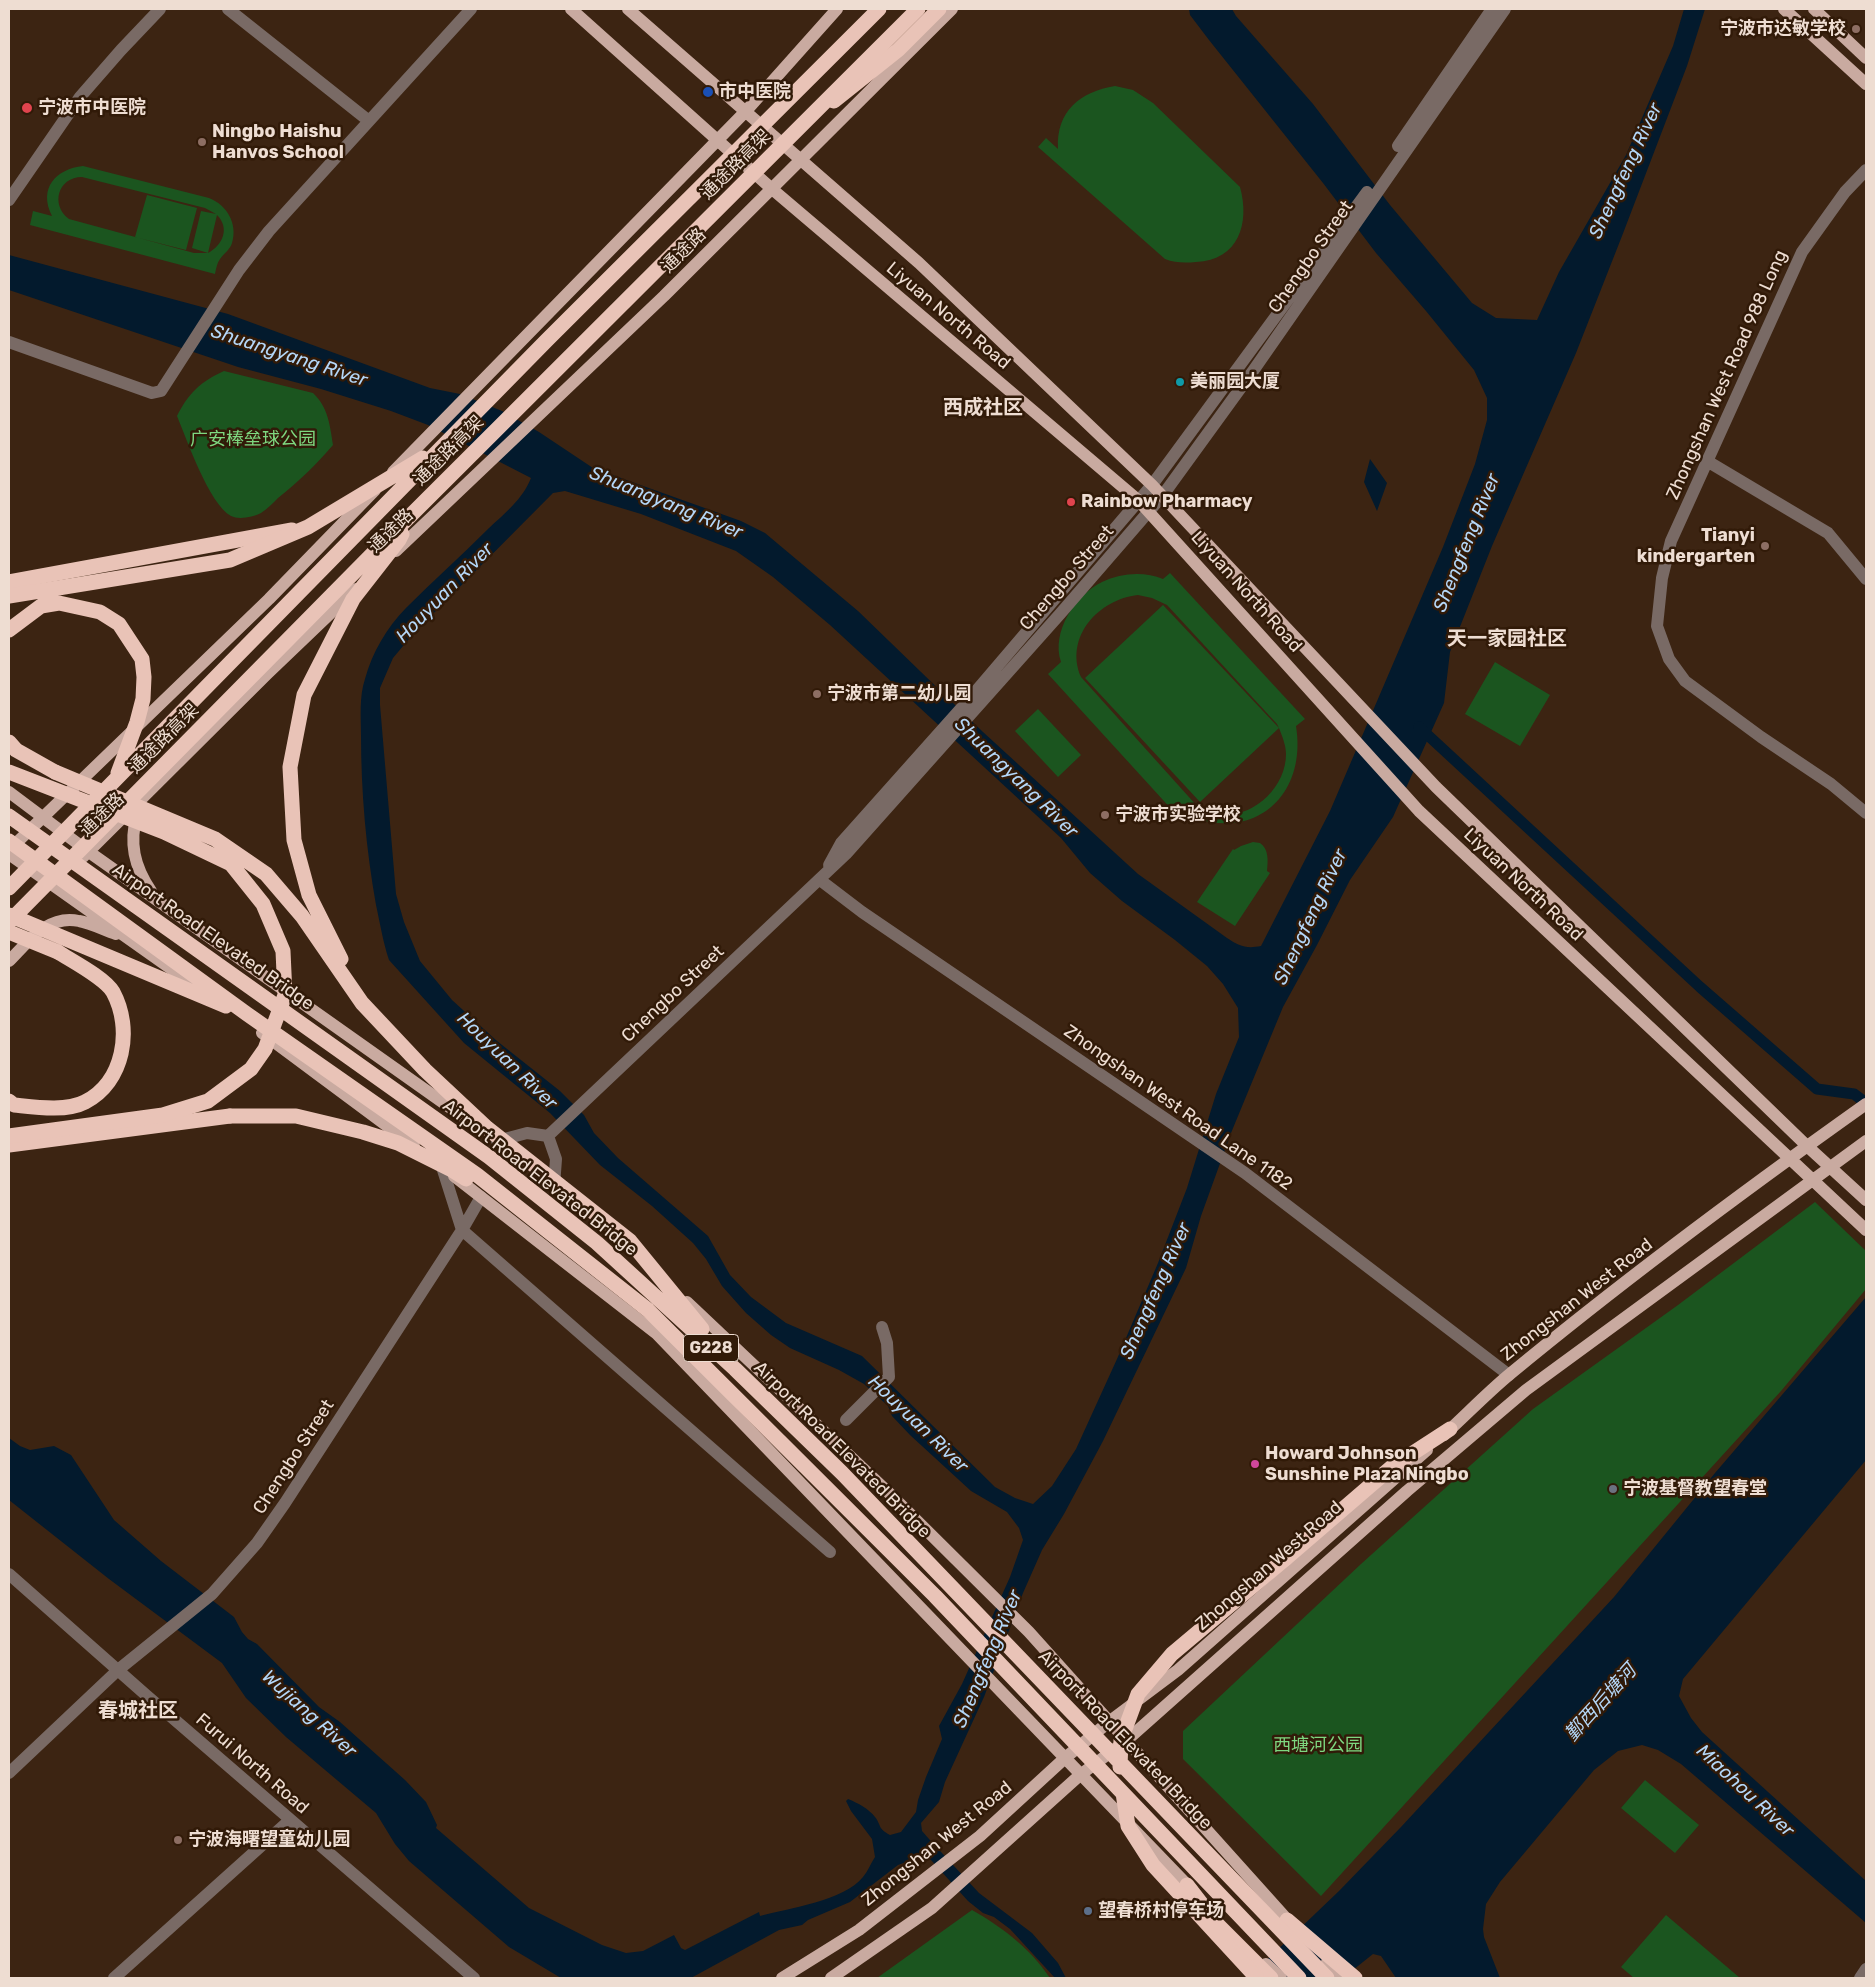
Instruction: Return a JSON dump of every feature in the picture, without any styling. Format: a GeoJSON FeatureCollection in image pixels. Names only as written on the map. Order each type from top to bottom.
{"type":"FeatureCollection","features":[{"type":"Feature","properties":{"kind":"highway","name":"通途路高架"},"geometry":{"type":"LineString","coordinates":[[9,888],[442,447],[879,9]]}},
{"type":"Feature","properties":{"kind":"highway","name":"通途路高架"},"geometry":{"type":"LineString","coordinates":[[9,922],[409,517],[918,9]]}},
{"type":"Feature","properties":{"kind":"highway"},"geometry":{"type":"LineString","coordinates":[[799,128],[898,50],[939,9]]}},
{"type":"Feature","properties":{"kind":"highway"},"geometry":{"type":"LineString","coordinates":[[9,596],[230,560],[308,527],[442,447]]}},
{"type":"Feature","properties":{"kind":"highway"},"geometry":{"type":"LineString","coordinates":[[362,1003],[309,895],[294,840],[290,767],[304,695],[353,599],[399,540],[409,517]]}},
{"type":"Feature","properties":{"kind":"highway"},"geometry":{"type":"LineString","coordinates":[[9,582],[308,527]]}},
{"type":"Feature","properties":{"kind":"highway"},"geometry":{"type":"LineString","coordinates":[[9,630],[41,606],[58,603],[100,612],[119,624],[133,643],[142,659],[142,699],[137,722],[115,780]]}},
{"type":"Feature","properties":{"kind":"highway"},"geometry":{"type":"LineString","coordinates":[[9,742],[16,750],[55,772],[215,839],[266,874],[302,916],[362,1003],[425,1070],[487,1128],[630,1241],[735,1369]]}},
{"type":"Feature","properties":{"kind":"highway"},"geometry":{"type":"LineString","coordinates":[[9,772],[164,832],[231,864],[263,904],[283,950],[285,996],[265,1049],[251,1069],[208,1101],[163,1115],[9,1136]]}},
{"type":"Feature","properties":{"kind":"highway","name":"Airport Road Elevated Bridge"},"geometry":{"type":"LineString","coordinates":[[9,816],[489,1157],[597,1243],[735,1369],[842,1473],[1327,1978]]}},
{"type":"Feature","properties":{"kind":"highway","name":"Airport Road Elevated Bridge"},"geometry":{"type":"LineString","coordinates":[[9,841],[247,1014],[477,1175],[648,1310],[900,1561],[1299,1978]]}},
{"type":"Feature","properties":{"kind":"highway"},"geometry":{"type":"LineString","coordinates":[[9,1101],[14,1105],[56,1109],[85,1103],[111,1082],[124,1045],[122,1017],[112,991],[94,974],[58,952],[9,932],[34,897]]}},
{"type":"Feature","properties":{"kind":"highway"},"geometry":{"type":"LineString","coordinates":[[9,915],[247,1014]]}},
{"type":"Feature","properties":{"kind":"highway"},"geometry":{"type":"LineString","coordinates":[[9,1145],[230,1116],[296,1116],[363,1132],[398,1144],[450,1168],[552,1234]]}},
{"type":"Feature","properties":{"kind":"highway"},"geometry":{"type":"LineString","coordinates":[[1257,1978],[1153,1865],[1128,1826],[1120,1778],[1121,1740],[1138,1694],[1172,1654],[1285,1560],[1393,1466],[1450,1430]]}},
{"type":"Feature","properties":{"kind":"highway"},"geometry":{"type":"LineString","coordinates":[[1187,1885],[1218,1925],[1271,1978]]}},
{"type":"Feature","properties":{"kind":"highway"},"geometry":{"type":"LineString","coordinates":[[1285,1918],[1355,1978]]}},
{"type":"Feature","properties":{"kind":"main road","name":"Liyuan North Road"},"geometry":{"type":"LineString","coordinates":[[570,9],[772,189],[1138,500],[1419,811],[1866,1230]]}},
{"type":"Feature","properties":{"kind":"main road","name":"Liyuan North Road"},"geometry":{"type":"LineString","coordinates":[[628,9],[919,263],[1163,495],[1436,787],[1807,1146],[1866,1200]]}},
{"type":"Feature","properties":{"kind":"main road"},"geometry":{"type":"LineString","coordinates":[[9,850],[269,599],[746,111],[837,9]]}},
{"type":"Feature","properties":{"kind":"main road","name":"通途路"},"geometry":{"type":"LineString","coordinates":[[9,932],[267,674],[664,296],[952,9]]}},
{"type":"Feature","properties":{"kind":"main road"},"geometry":{"type":"LineString","coordinates":[[1784,9],[1866,84]]}},
{"type":"Feature","properties":{"kind":"main road"},"geometry":{"type":"LineString","coordinates":[[1814,9],[1866,58]]}},
{"type":"Feature","properties":{"kind":"main road"},"geometry":{"type":"LineString","coordinates":[[9,792],[89,852],[497,1141],[624,1242],[888,1492],[1029,1632],[1285,1918],[1343,1978]]}},
{"type":"Feature","properties":{"kind":"main road"},"geometry":{"type":"LineString","coordinates":[[140,802],[133,829],[135,857],[140,874],[155,898]]}},
{"type":"Feature","properties":{"kind":"main road"},"geometry":{"type":"LineString","coordinates":[[9,854],[133,941],[442,1167],[657,1334],[1187,1885],[1281,1978]]}},
{"type":"Feature","properties":{"kind":"main road"},"geometry":{"type":"LineString","coordinates":[[9,961],[50,923],[64,920],[79,920],[133,941]]}},
{"type":"Feature","properties":{"kind":"main road","name":"Zhongshan West Road"},"geometry":{"type":"LineString","coordinates":[[782,1978],[859,1930],[980,1836],[1065,1758],[1110,1721],[1178,1670],[1450,1430],[1509,1375],[1790,1158],[1866,1104]]}},
{"type":"Feature","properties":{"kind":"main road","name":"Zhongshan West Road"},"geometry":{"type":"LineString","coordinates":[[831,1978],[932,1908],[1080,1774],[1127,1740],[1407,1491],[1526,1390],[1866,1141]]}},
{"type":"Feature","properties":{"kind":"street"},"geometry":{"type":"LineString","coordinates":[[9,200],[80,96],[160,9]]}},
{"type":"Feature","properties":{"kind":"street"},"geometry":{"type":"LineString","coordinates":[[228,9],[369,122]]}},
{"type":"Feature","properties":{"kind":"street"},"geometry":{"type":"LineString","coordinates":[[9,342],[152,393],[161,391],[218,300],[269,231],[471,9]]}},
{"type":"Feature","properties":{"kind":"street","name":"Chengbo Street"},"geometry":{"type":"LineString","coordinates":[[969,707],[1163,495],[1384,174],[1505,9]]}},
{"type":"Feature","properties":{"kind":"street","name":"Chengbo Street"},"geometry":{"type":"LineString","coordinates":[[1384,174],[1486,11]]}},
{"type":"Feature","properties":{"kind":"street","name":"Zhongshan West Road 988 Long"},"geometry":{"type":"LineString","coordinates":[[1866,170],[1845,192],[1802,252],[1671,541],[1662,578],[1657,626],[1669,660],[1685,681],[1761,737],[1831,784],[1866,812]]}},
{"type":"Feature","properties":{"kind":"street","name":"Chengbo Street"},"geometry":{"type":"LineString","coordinates":[[549,1135],[846,854],[1152,485],[1348,226]]}},
{"type":"Feature","properties":{"kind":"street"},"geometry":{"type":"LineString","coordinates":[[1707,461],[1828,533],[1866,579]]}},
{"type":"Feature","properties":{"kind":"street","name":"Zhongshan West Road Lane 1182"},"geometry":{"type":"LineString","coordinates":[[820,880],[862,912],[1245,1173],[1509,1375]]}},
{"type":"Feature","properties":{"kind":"street"},"geometry":{"type":"LineString","coordinates":[[497,1141],[528,1133],[549,1135],[556,1159],[554,1186]]}},
{"type":"Feature","properties":{"kind":"street"},"geometry":{"type":"LineString","coordinates":[[442,1167],[462,1230],[830,1552]]}},
{"type":"Feature","properties":{"kind":"street","name":"Chengbo Street"},"geometry":{"type":"LineString","coordinates":[[9,1773],[118,1670],[212,1594],[257,1543],[285,1503],[462,1230],[481,1196]]}},
{"type":"Feature","properties":{"kind":"street"},"geometry":{"type":"LineString","coordinates":[[846,1420],[889,1377],[887,1342],[882,1327]]}},
{"type":"Feature","properties":{"kind":"street","name":"Furui North Road"},"geometry":{"type":"LineString","coordinates":[[9,1574],[474,1978]]}},
{"type":"Feature","properties":{"kind":"street"},"geometry":{"type":"LineString","coordinates":[[114,1978],[290,1820]]}},
{"type":"Feature","properties":{"kind":"street"},"geometry":{"type":"LineString","coordinates":[[1860,1978],[1866,1969]]}},
{"type":"Feature","properties":{"kind":"green space"},"geometry":{"type":"Polygon","coordinates":[[[1115,86],[1133,90],[1153,103],[1240,187],[1243,200],[1242,226],[1238,237],[1231,247],[1222,254],[1211,260],[1184,263],[1165,259],[1038,147],[1046,138],[1058,149],[1058,136],[1061,124],[1073,105],[1091,93],[1115,86]]]}},
{"type":"Feature","properties":{"kind":"green space"},"geometry":{"type":"Polygon","coordinates":[[[83,166],[209,198],[221,205],[230,216],[233,236],[230,248],[218,262],[215,274],[30,225],[33,211],[52,216],[47,197],[52,182],[65,171],[83,166]],[[82,177],[74,178],[67,182],[59,193],[60,207],[69,219],[194,253],[208,253],[192,248],[201,211],[216,214],[205,208],[82,177]],[[217,215],[208,253],[218,246],[223,236],[223,225],[217,215]]]}},
{"type":"Feature","properties":{"kind":"green space"},"geometry":{"type":"Polygon","coordinates":[[[147,195],[197,208],[186,250],[135,237],[147,195]]]}},
{"type":"Feature","properties":{"kind":"green space","name":"广安棒垒球公园"},"geometry":{"type":"Polygon","coordinates":[[[224,371],[313,393],[325,410],[332,438],[333,445],[300,479],[263,511],[246,518],[231,516],[215,499],[199,470],[177,416],[196,389],[208,379],[224,371]]]}},
{"type":"Feature","properties":{"kind":"green space"},"geometry":{"type":"Polygon","coordinates":[[[1170,573],[1305,719],[1296,726],[1297,750],[1294,772],[1285,791],[1272,806],[1256,817],[1237,822],[1215,823],[1191,817],[1184,823],[1048,674],[1061,662],[1059,639],[1062,627],[1075,605],[1092,588],[1109,579],[1132,574],[1156,576],[1163,579],[1170,573]],[[1138,595],[1110,604],[1088,622],[1081,635],[1077,648],[1077,662],[1081,677],[1197,806],[1203,809],[1215,814],[1228,815],[1241,812],[1264,800],[1273,790],[1280,779],[1286,754],[1284,741],[1277,724],[1167,605],[1152,598],[1138,595]]]}},
{"type":"Feature","properties":{"kind":"green space"},"geometry":{"type":"Polygon","coordinates":[[[1163,605],[1279,728],[1200,802],[1085,678],[1163,605]]]}},
{"type":"Feature","properties":{"kind":"green space"},"geometry":{"type":"Polygon","coordinates":[[[1495,662],[1550,695],[1520,746],[1465,714],[1495,662]]]}},
{"type":"Feature","properties":{"kind":"green space"},"geometry":{"type":"Polygon","coordinates":[[[1038,709],[1081,755],[1058,777],[1015,731],[1038,709]]]}},
{"type":"Feature","properties":{"kind":"green space"},"geometry":{"type":"Polygon","coordinates":[[[1253,842],[1260,843],[1265,848],[1268,859],[1267,871],[1270,873],[1235,926],[1197,902],[1233,849],[1253,842]]]}},
{"type":"Feature","properties":{"kind":"green space","name":"西塘河公园"},"geometry":{"type":"Polygon","coordinates":[[[1815,1202],[1866,1251],[1866,1289],[1781,1391],[1321,1896],[1183,1759],[1183,1731],[1361,1564],[1533,1409],[1678,1305],[1815,1202]]]}},
{"type":"Feature","properties":{"kind":"green space"},"geometry":{"type":"Polygon","coordinates":[[[1645,1780],[1699,1825],[1675,1853],[1621,1808],[1645,1780]]]}},
{"type":"Feature","properties":{"kind":"green space"},"geometry":{"type":"Polygon","coordinates":[[[972,1910],[1025,1948],[1050,1978],[877,1978],[972,1910]]]}},
{"type":"Feature","properties":{"kind":"green space"},"geometry":{"type":"Polygon","coordinates":[[[1666,1915],[1740,1978],[1634,1978],[1621,1967],[1666,1915]]]}},
{"type":"Feature","properties":{"kind":"water"},"geometry":{"type":"Polygon","coordinates":[[[1189,9],[1232,9],[1313,104],[1390,205],[1472,303],[1496,318],[1537,320],[1559,272],[1626,155],[1673,46],[1684,9],[1705,9],[1687,66],[1576,353],[1492,546],[1450,652],[1444,703],[1393,817],[1350,880],[1283,1007],[1231,1133],[1201,1216],[1186,1268],[1103,1441],[1064,1514],[1042,1550],[1023,1593],[984,1697],[945,1782],[939,1802],[921,1823],[922,1831],[979,1893],[1032,1933],[1058,1963],[1066,1978],[1055,1978],[1010,1929],[994,1917],[983,1913],[968,1901],[931,1860],[920,1857],[898,1865],[850,1902],[808,1920],[802,1925],[779,1930],[691,1978],[561,1978],[509,1947],[409,1861],[395,1844],[376,1813],[286,1737],[246,1698],[222,1663],[109,1579],[9,1500],[9,1438],[30,1450],[54,1446],[71,1455],[114,1520],[161,1561],[234,1617],[248,1639],[257,1644],[319,1707],[340,1722],[405,1780],[426,1802],[437,1825],[436,1828],[529,1908],[602,1945],[626,1953],[643,1951],[674,1935],[681,1948],[685,1950],[759,1912],[760,1916],[830,1898],[854,1885],[863,1877],[875,1857],[872,1839],[851,1811],[846,1801],[848,1799],[859,1804],[873,1814],[881,1829],[890,1835],[901,1832],[916,1812],[926,1777],[942,1739],[939,1726],[962,1684],[1010,1577],[1023,1540],[1019,1528],[1007,1512],[971,1491],[910,1435],[892,1416],[888,1406],[864,1384],[839,1370],[790,1348],[771,1335],[746,1313],[722,1286],[706,1259],[693,1243],[652,1206],[600,1165],[550,1113],[464,1043],[389,960],[376,905],[369,863],[365,820],[361,714],[365,679],[376,650],[399,615],[512,506],[528,486],[531,478],[428,425],[391,411],[321,389],[238,367],[9,290],[9,255],[228,314],[430,388],[460,394],[502,411],[539,432],[593,468],[741,521],[765,533],[858,611],[983,732],[1138,874],[1231,941],[1247,947],[1261,946],[1330,811],[1443,547],[1475,464],[1487,420],[1487,398],[1474,370],[1376,253],[1190,15],[1189,9]],[[565,491],[553,493],[414,633],[393,658],[380,688],[380,705],[396,894],[404,922],[420,961],[452,1000],[497,1041],[560,1091],[584,1115],[594,1133],[618,1158],[708,1236],[730,1275],[751,1297],[786,1323],[862,1356],[995,1487],[1015,1498],[1033,1504],[1052,1486],[1076,1449],[1158,1263],[1187,1188],[1216,1094],[1239,1037],[1238,1008],[1223,984],[1207,966],[1122,901],[1090,873],[1061,838],[830,625],[773,577],[736,551],[641,514],[565,491]]]}},
{"type":"Feature","properties":{"kind":"water"},"geometry":{"type":"Polygon","coordinates":[[[1370,459],[1387,483],[1377,511],[1364,482],[1370,459]]]}},
{"type":"Feature","properties":{"kind":"water"},"geometry":{"type":"Polygon","coordinates":[[[1866,1297],[1866,1460],[1683,1679],[1679,1696],[1691,1718],[1702,1732],[1866,1881],[1866,1923],[1681,1764],[1658,1750],[1642,1745],[1618,1751],[1594,1770],[1500,1882],[1486,1904],[1484,1937],[1500,1978],[1396,1978],[1381,1956],[1373,1954],[1343,1978],[1248,1978],[1339,1891],[1401,1827],[1614,1597],[1715,1473],[1866,1297]]]}},
{"type":"Feature","properties":{"kind":"waterway"},"geometry":{"type":"LineString","coordinates":[[1419,727],[1700,987],[1817,1089],[1854,1094],[1866,1103]]}},
{"type":"Feature","properties":{"kind":"place","name":"宁波市达敏学校"},"geometry":{"type":"Point","coordinates":[1856,29]}},
{"type":"Feature","properties":{"kind":"place","name":"市中医院"},"geometry":{"type":"Point","coordinates":[708,92]}},
{"type":"Feature","properties":{"kind":"place","name":"宁波市中医院"},"geometry":{"type":"Point","coordinates":[27,108]}},
{"type":"Feature","properties":{"kind":"place","name":"Ningbo Haishu Hanvos School"},"geometry":{"type":"Point","coordinates":[202,142]}},
{"type":"Feature","properties":{"kind":"place","name":"美丽园大厦"},"geometry":{"type":"Point","coordinates":[1180,382]}},
{"type":"Feature","properties":{"kind":"place","name":"Rainbow Pharmacy"},"geometry":{"type":"Point","coordinates":[1071,502]}},
{"type":"Feature","properties":{"kind":"place","name":"Tianyi kindergarten"},"geometry":{"type":"Point","coordinates":[1765,546]}},
{"type":"Feature","properties":{"kind":"place","name":"宁波市第二幼儿园"},"geometry":{"type":"Point","coordinates":[817,694]}},
{"type":"Feature","properties":{"kind":"place","name":"宁波市实验学校"},"geometry":{"type":"Point","coordinates":[1105,815]}},
{"type":"Feature","properties":{"kind":"place","name":"Howard Johnson Sunshine Plaza Ningbo"},"geometry":{"type":"Point","coordinates":[1255,1464]}},
{"type":"Feature","properties":{"kind":"place","name":"宁波基督教望春堂"},"geometry":{"type":"Point","coordinates":[1613,1489]}},
{"type":"Feature","properties":{"kind":"place","name":"宁波海曙望童幼儿园"},"geometry":{"type":"Point","coordinates":[178,1840]}},
{"type":"Feature","properties":{"kind":"place","name":"望春桥村停车场"},"geometry":{"type":"Point","coordinates":[1088,1911]}},
{"type":"Feature","properties":{"kind":"district","name":"西成社区"},"geometry":{"type":"Point","coordinates":[983,408]}},
{"type":"Feature","properties":{"kind":"district","name":"天一家园社区"},"geometry":{"type":"Point","coordinates":[1507,639]}},
{"type":"Feature","properties":{"kind":"district","name":"春城社区"},"geometry":{"type":"Point","coordinates":[138,1711]}},
{"type":"Feature","properties":{"kind":"water label","name":"Shengfeng River"},"geometry":{"type":"Point","coordinates":[1626,171]}},
{"type":"Feature","properties":{"kind":"water label","name":"Shuangyang River"},"geometry":{"type":"Point","coordinates":[289,356]}},
{"type":"Feature","properties":{"kind":"water label","name":"Shuangyang River"},"geometry":{"type":"Point","coordinates":[666,503]}},
{"type":"Feature","properties":{"kind":"water label","name":"Shengfeng River"},"geometry":{"type":"Point","coordinates":[1467,543]}},
{"type":"Feature","properties":{"kind":"water label","name":"Houyuan River"},"geometry":{"type":"Point","coordinates":[445,593]}},
{"type":"Feature","properties":{"kind":"water label","name":"Shuangyang River"},"geometry":{"type":"Point","coordinates":[1016,778]}},
{"type":"Feature","properties":{"kind":"water label","name":"Shengfeng River"},"geometry":{"type":"Point","coordinates":[1311,917]}},
{"type":"Feature","properties":{"kind":"water label","name":"Houyuan River"},"geometry":{"type":"Point","coordinates":[507,1061]}},
{"type":"Feature","properties":{"kind":"water label","name":"Shengfeng River"},"geometry":{"type":"Point","coordinates":[1156,1291]}},
{"type":"Feature","properties":{"kind":"water label","name":"Houyuan River"},"geometry":{"type":"Point","coordinates":[918,1424]}},
{"type":"Feature","properties":{"kind":"water label","name":"Shengfeng River"},"geometry":{"type":"Point","coordinates":[988,1659]}},
{"type":"Feature","properties":{"kind":"water label","name":"鄞西后塘河"},"geometry":{"type":"Point","coordinates":[1601,1703]}},
{"type":"Feature","properties":{"kind":"water label","name":"Wujiang River"},"geometry":{"type":"Point","coordinates":[309,1714]}},
{"type":"Feature","properties":{"kind":"water label","name":"Miaohou River"},"geometry":{"type":"Point","coordinates":[1745,1791]}}]}
